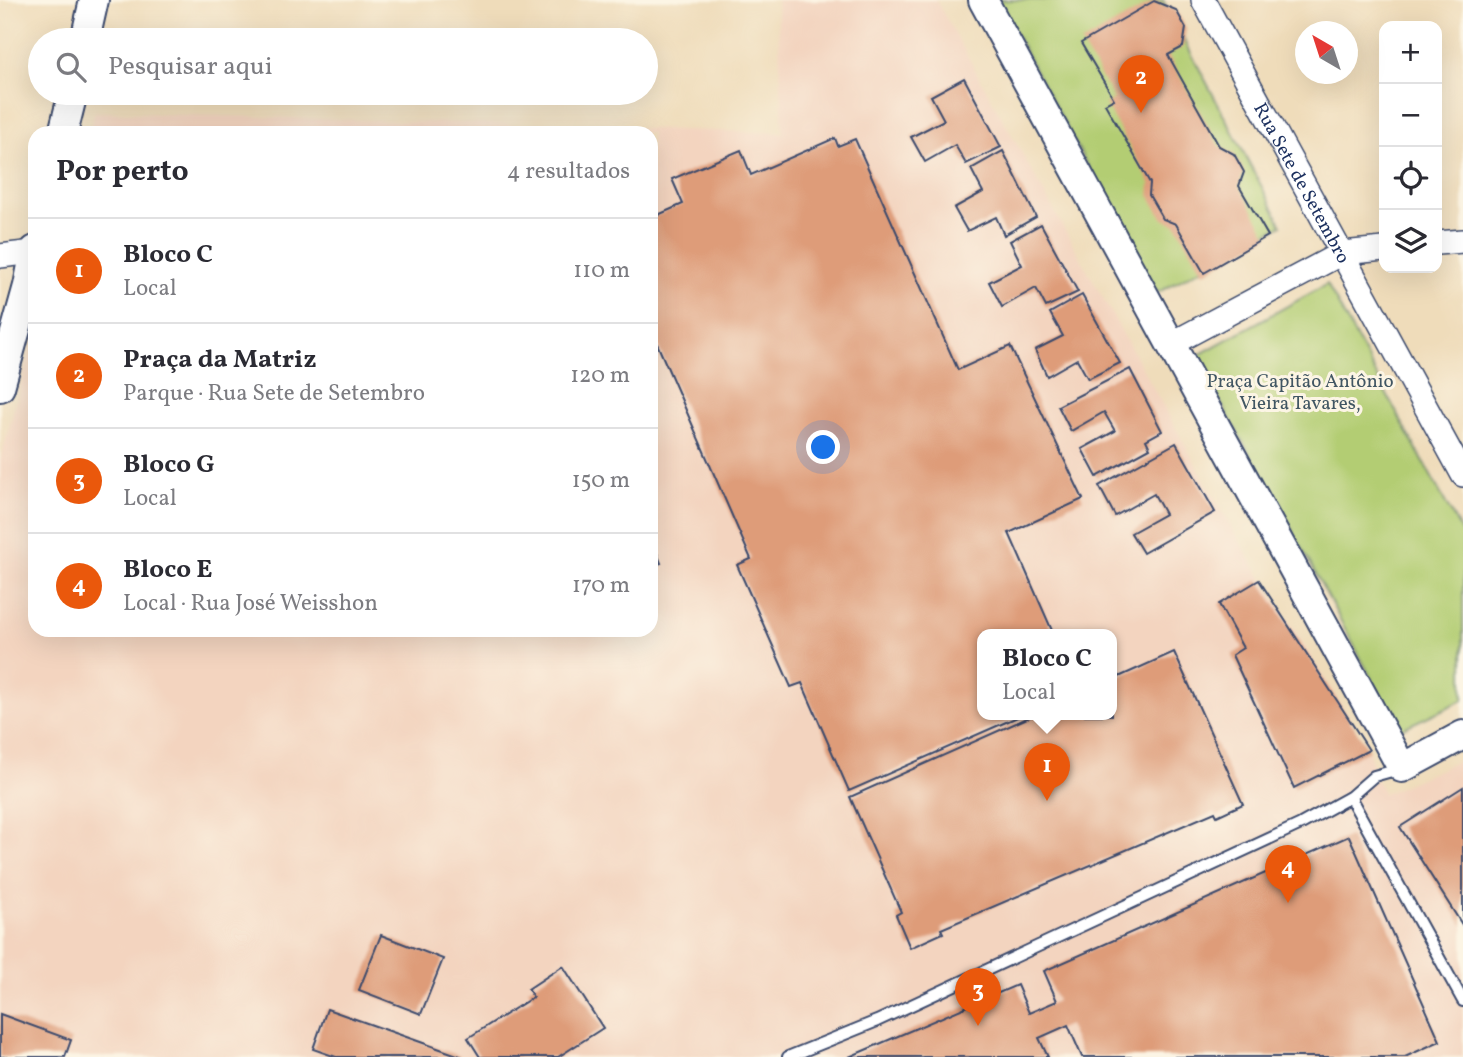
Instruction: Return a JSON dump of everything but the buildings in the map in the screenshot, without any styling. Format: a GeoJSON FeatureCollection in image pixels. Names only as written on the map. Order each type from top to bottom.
{"type":"FeatureCollection","features":[{"type":"Feature","properties":{"kind":"street"},"geometry":{"type":"LineString","coordinates":[[88,28],[94,0]]}},
{"type":"Feature","properties":{"kind":"street"},"geometry":{"type":"LineString","coordinates":[[984,0],[1402,768],[1463,736]]}},
{"type":"Feature","properties":{"kind":"street","name":"Rua Sete de Setembro"},"geometry":{"type":"LineString","coordinates":[[1203,0],[1463,475]]}},
{"type":"Feature","properties":{"kind":"street"},"geometry":{"type":"LineString","coordinates":[[65,126],[70,105]]}},
{"type":"Feature","properties":{"kind":"street"},"geometry":{"type":"LineString","coordinates":[[1442,243],[1463,241]]}},
{"type":"Feature","properties":{"kind":"street"},"geometry":{"type":"LineString","coordinates":[[1171,344],[1342,253],[1379,249]]}},
{"type":"Feature","properties":{"kind":"street"},"geometry":{"type":"LineString","coordinates":[[0,256],[28,252]]}},
{"type":"Feature","properties":{"kind":"street"},"geometry":{"type":"LineString","coordinates":[[0,387],[28,282]]}},
{"type":"Feature","properties":{"kind":"lane"},"geometry":{"type":"LineString","coordinates":[[788,1057],[877,1021],[1301,824],[1350,797],[1374,776],[1402,768]]}},
{"type":"Feature","properties":{"kind":"lane"},"geometry":{"type":"LineString","coordinates":[[1350,797],[1463,1001]]}},
{"type":"Feature","properties":{"kind":"shaded area"},"geometry":{"type":"Polygon","coordinates":[[[777,0],[936,0],[1239,541],[1369,750],[1374,776],[1384,794],[1463,759],[1463,1057],[0,1057],[0,461],[28,359],[28,637],[658,637],[658,129],[783,133],[777,0]]]}},
{"type":"Feature","properties":{"kind":"shaded area"},"geometry":{"type":"Polygon","coordinates":[[[95,112],[554,126],[91,126],[95,112]]]}},
{"type":"Feature","properties":{"kind":"green space"},"geometry":{"type":"Polygon","coordinates":[[[997,0],[1163,0],[1282,225],[1157,293],[997,0]]]}},
{"type":"Feature","properties":{"kind":"green space","name":"Praça Capitão Antônio Vieira Tavares,"},"geometry":{"type":"Polygon","coordinates":[[[1327,284],[1463,535],[1463,700],[1399,730],[1288,522],[1195,357],[1327,284]]]}},
{"type":"Feature","properties":{"kind":"place","name":"Praça da Matriz"},"geometry":{"type":"Point","coordinates":[1141,113]}},
{"type":"Feature","properties":{"kind":"place","name":"Bloco C"},"geometry":{"type":"Point","coordinates":[1047,801]}},
{"type":"Feature","properties":{"kind":"place","name":"Bloco E"},"geometry":{"type":"Point","coordinates":[1288,903]}},
{"type":"Feature","properties":{"kind":"place","name":"Bloco G"},"geometry":{"type":"Point","coordinates":[978,1026]}}]}
